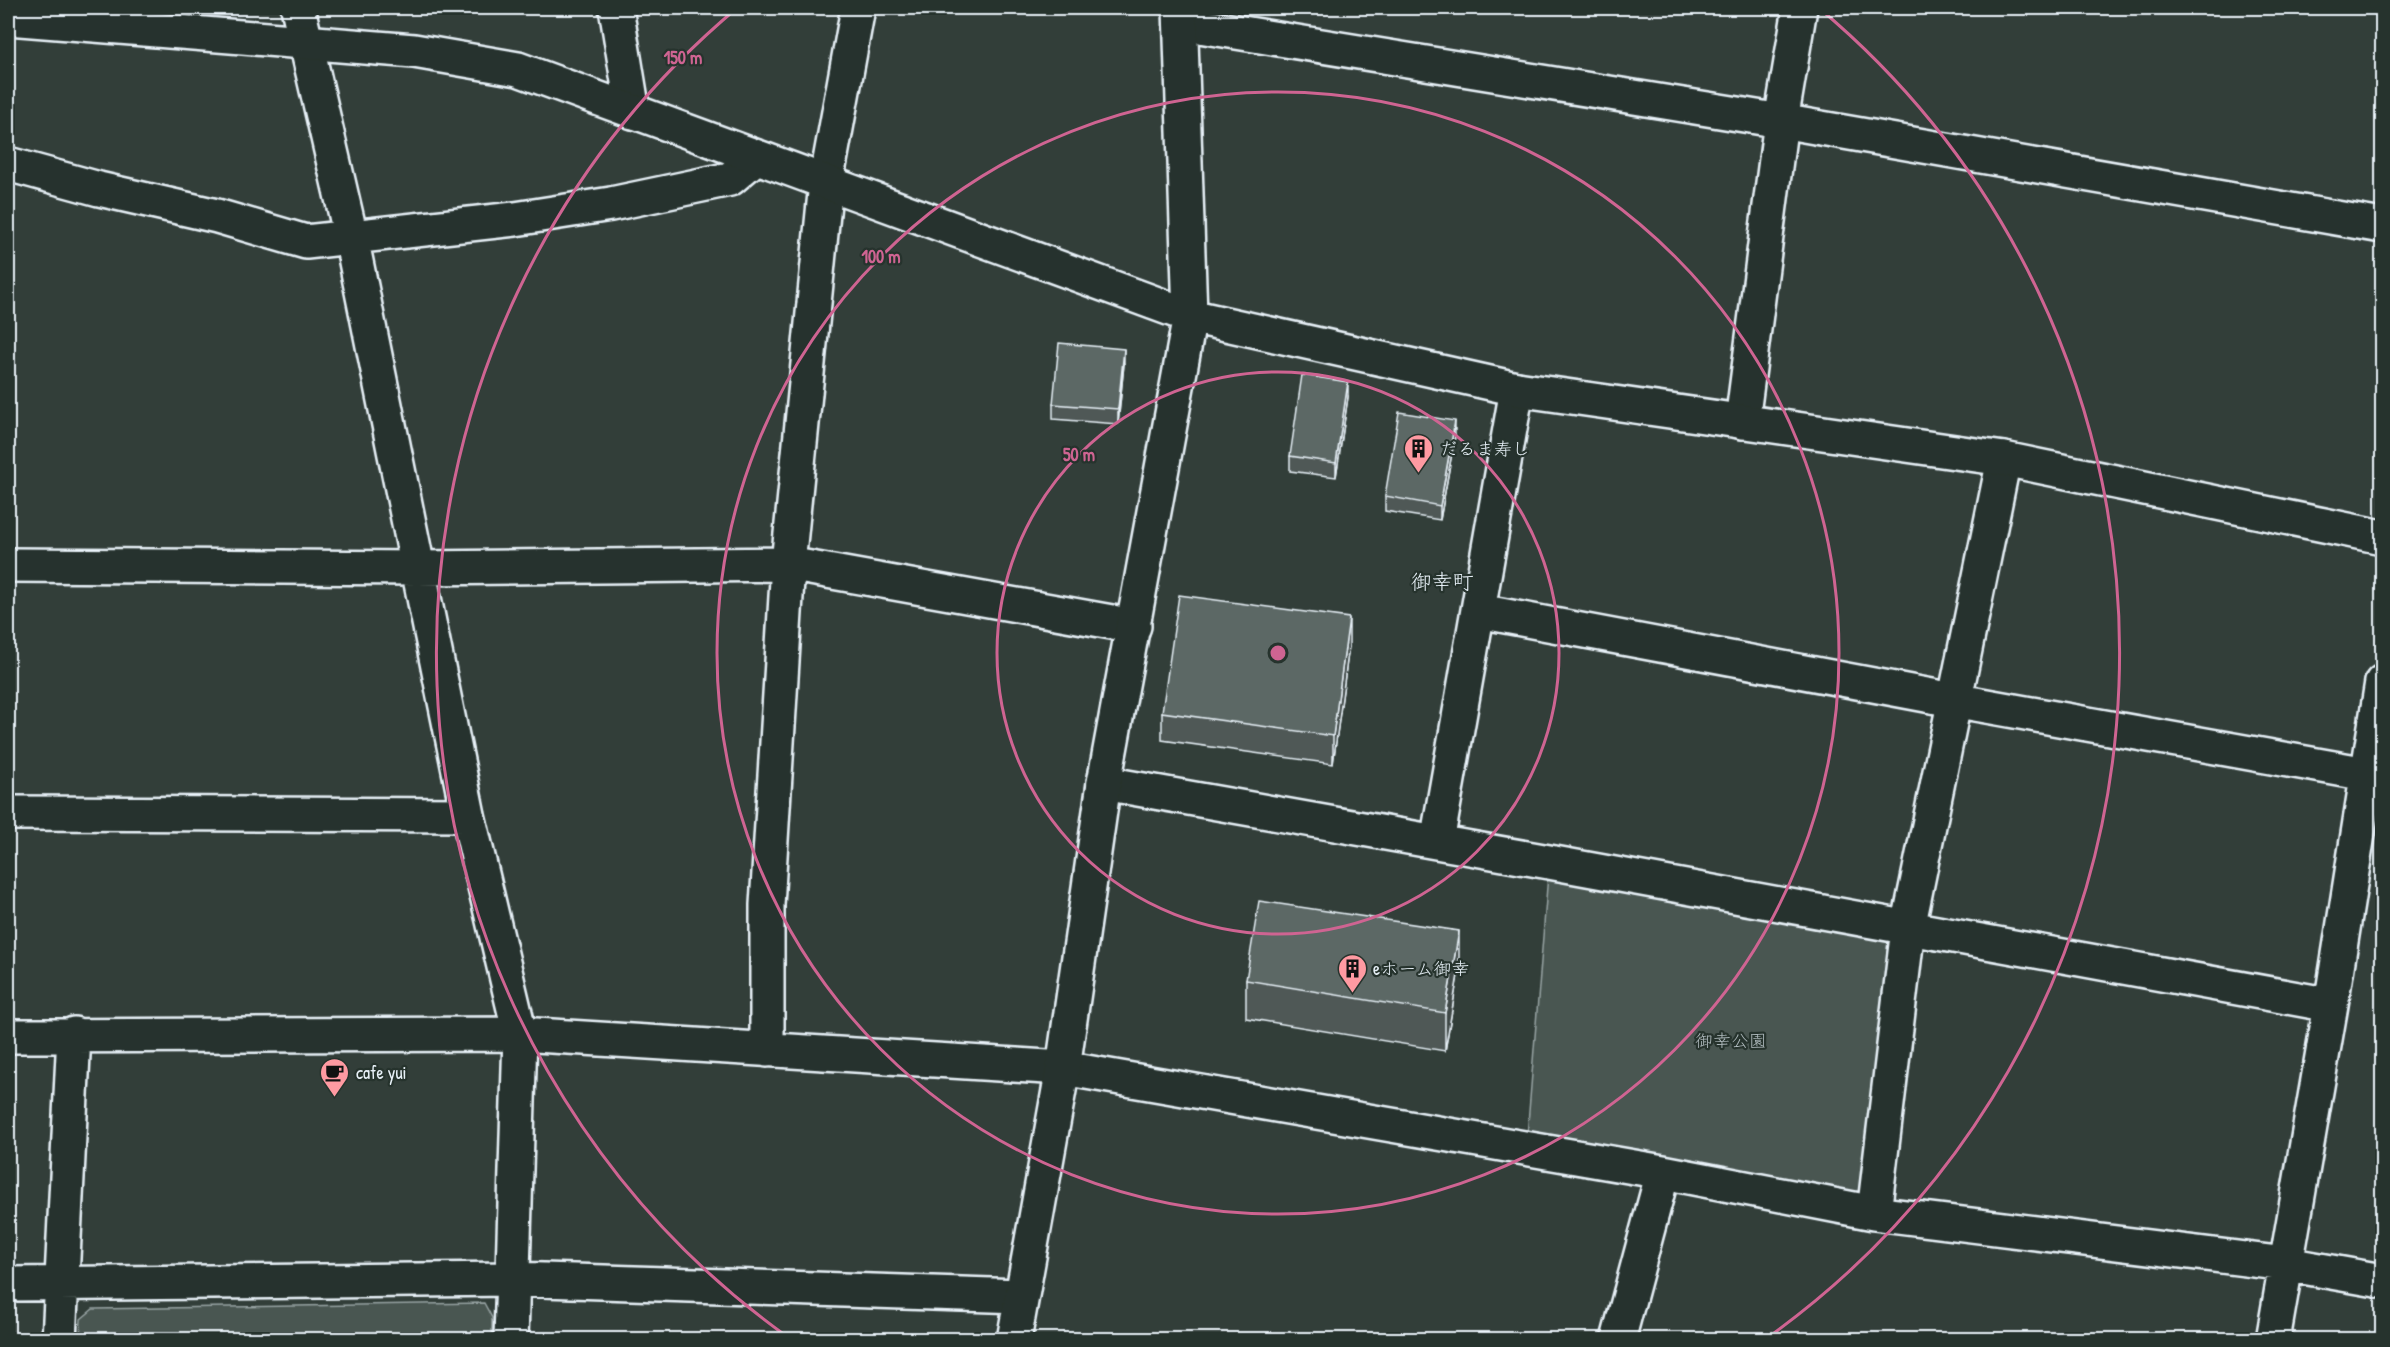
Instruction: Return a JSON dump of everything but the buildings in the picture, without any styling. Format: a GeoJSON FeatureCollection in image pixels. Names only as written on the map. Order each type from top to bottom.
{"type":"FeatureCollection","features":[{"type":"Feature","properties":{"kind":"street"},"geometry":{"type":"LineString","coordinates":[[298,8],[351,237],[468,815],[520,1034],[511,1340]]}},
{"type":"Feature","properties":{"kind":"street"},"geometry":{"type":"LineString","coordinates":[[616,8],[633,112]]}},
{"type":"Feature","properties":{"kind":"street"},"geometry":{"type":"LineString","coordinates":[[767,1050],[767,905],[788,564],[826,183],[858,8]]}},
{"type":"Feature","properties":{"kind":"street"},"geometry":{"type":"LineString","coordinates":[[1742,422],[1781,121],[1800,8]]}},
{"type":"Feature","properties":{"kind":"street"},"geometry":{"type":"LineString","coordinates":[[28,15],[414,51],[518,69],[1190,316],[1517,388],[2004,459],[2382,537]]}},
{"type":"Feature","properties":{"kind":"street"},"geometry":{"type":"LineString","coordinates":[[1014,1340],[1063,1068],[1104,783],[1190,316],[1180,15],[2382,226]]}},
{"type":"Feature","properties":{"kind":"street"},"geometry":{"type":"LineString","coordinates":[[8,164],[99,189],[217,216],[306,242],[515,219],[611,204],[730,179],[756,157]]}},
{"type":"Feature","properties":{"kind":"street"},"geometry":{"type":"LineString","coordinates":[[1437,842],[1517,388]]}},
{"type":"Feature","properties":{"kind":"street"},"geometry":{"type":"LineString","coordinates":[[1874,1213],[1908,928],[2004,459]]}},
{"type":"Feature","properties":{"kind":"street"},"geometry":{"type":"LineString","coordinates":[[8,565],[418,568],[788,564],[1134,626]]}},
{"type":"Feature","properties":{"kind":"street"},"geometry":{"type":"LineString","coordinates":[[1479,611],[1953,700],[2367,774]]}},
{"type":"Feature","properties":{"kind":"street"},"geometry":{"type":"LineString","coordinates":[[2273,1340],[2331,1005],[2382,682]]}},
{"type":"Feature","properties":{"kind":"street"},"geometry":{"type":"LineString","coordinates":[[1104,783],[2331,1005]]}},
{"type":"Feature","properties":{"kind":"street"},"geometry":{"type":"LineString","coordinates":[[8,813],[468,815]]}},
{"type":"Feature","properties":{"kind":"street"},"geometry":{"type":"LineString","coordinates":[[59,1340],[74,1034]]}},
{"type":"Feature","properties":{"kind":"street"},"geometry":{"type":"LineString","coordinates":[[8,1036],[520,1034],[1063,1068],[1663,1172],[1874,1213],[2286,1264],[2382,1281]]}},
{"type":"Feature","properties":{"kind":"street"},"geometry":{"type":"LineString","coordinates":[[1618,1340],[1663,1172]]}},
{"type":"Feature","properties":{"kind":"street"},"geometry":{"type":"LineString","coordinates":[[8,1284],[513,1279],[1021,1296]]}},
{"type":"Feature","properties":{"kind":"green space","name":"御幸公園"},"geometry":{"type":"Polygon","coordinates":[[[1549,862],[1908,928],[1874,1213],[1526,1149],[1549,862]]]}},
{"type":"Feature","properties":{"kind":"green space"},"geometry":{"type":"Polygon","coordinates":[[[484,1303],[492,1318],[492,1339],[80,1339],[81,1319],[93,1309],[484,1303]]]}},
{"type":"Feature","properties":{"kind":"place","name":"だるま寿し"},"geometry":{"type":"Point","coordinates":[1419,474]}},
{"type":"Feature","properties":{"kind":"place","name":"eホーム御幸"},"geometry":{"type":"Point","coordinates":[1352,994]}},
{"type":"Feature","properties":{"kind":"place","name":"cafe yui"},"geometry":{"type":"Point","coordinates":[335,1098]}},
{"type":"Feature","properties":{"kind":"district","name":"御幸町"},"geometry":{"type":"Point","coordinates":[1442,581]}}]}
